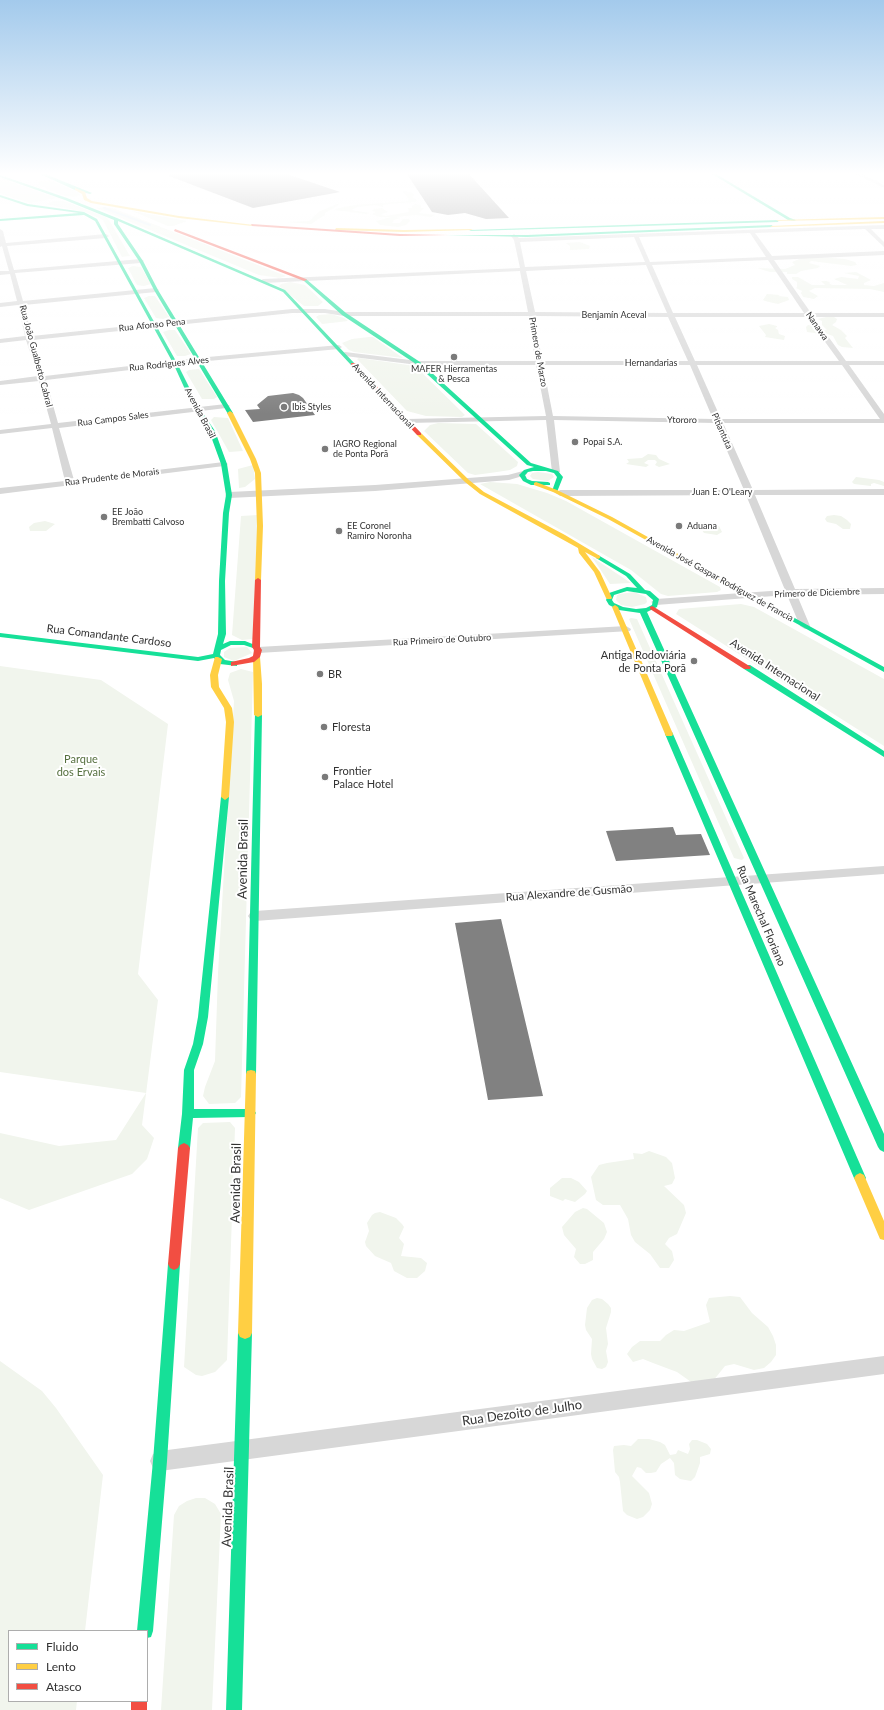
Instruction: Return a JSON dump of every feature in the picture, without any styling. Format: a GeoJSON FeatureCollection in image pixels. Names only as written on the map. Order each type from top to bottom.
{"type":"FeatureCollection","features":[{"type":"Feature","properties":{"kind":"main road","name":"Avenida Brasil"},"geometry":{"type":"LineString","coordinates":[[115,254],[155,325],[197,409],[212,431],[224,464],[229,495],[226,514],[224,551],[222,634],[214,675],[215,687],[228,708],[230,722],[223,818],[203,1017],[198,1044],[190,1070],[188,1114],[180,1183],[160,1461],[145,1630]]}},
{"type":"Feature","properties":{"kind":"main road","name":"Avenida Brasil"},"geometry":{"type":"LineString","coordinates":[[137,254],[156,290],[226,406],[254,459],[258,473],[260,526],[256,651],[258,684],[255,916],[243,1450],[234,1710]]}},
{"type":"Feature","properties":{"kind":"main road","name":"Avenida Internacional"},"geometry":{"type":"LineString","coordinates":[[197,254],[284,291],[407,421],[467,481],[482,492],[610,563],[628,575],[642,590],[653,595],[650,607],[695,634],[884,755]]}},
{"type":"Feature","properties":{"kind":"main road"},"geometry":{"type":"LineString","coordinates":[[238,254],[304,279],[344,314],[418,363],[480,419],[526,469]]}},
{"type":"Feature","properties":{"kind":"main road"},"geometry":{"type":"LineString","coordinates":[[526,469],[544,468],[557,472]]}},
{"type":"Feature","properties":{"kind":"main road"},"geometry":{"type":"LineString","coordinates":[[526,469],[523,478],[532,483],[548,484],[557,472]]}},
{"type":"Feature","properties":{"kind":"main road"},"geometry":{"type":"LineString","coordinates":[[557,472],[558,492]]}},
{"type":"Feature","properties":{"kind":"main road","name":"Avenida José Gaspar Rodríguez de Francia"},"geometry":{"type":"LineString","coordinates":[[532,483],[558,492],[610,518],[884,670]]}},
{"type":"Feature","properties":{"kind":"main road"},"geometry":{"type":"LineString","coordinates":[[581,548],[582,553],[600,577],[609,598],[615,592],[620,590],[642,590]]}},
{"type":"Feature","properties":{"kind":"main road","name":"Rua Marechal Floriano"},"geometry":{"type":"LineString","coordinates":[[609,598],[626,629],[733,881],[780,980],[884,1235]]}},
{"type":"Feature","properties":{"kind":"main road"},"geometry":{"type":"LineString","coordinates":[[615,607],[628,611],[650,607]]}},
{"type":"Feature","properties":{"kind":"main road","name":"Rua Marechal Floriano"},"geometry":{"type":"LineString","coordinates":[[650,607],[804,979],[884,1147]]}},
{"type":"Feature","properties":{"kind":"main road","name":"Rua Comandante Cardoso"},"geometry":{"type":"LineString","coordinates":[[0,635],[198,659],[217,655]]}},
{"type":"Feature","properties":{"kind":"main road"},"geometry":{"type":"LineString","coordinates":[[238,642],[251,644],[256,651],[251,660],[237,664],[230,664],[217,655],[223,646],[238,642]]}},
{"type":"Feature","properties":{"kind":"main road"},"geometry":{"type":"LineString","coordinates":[[188,1114],[250,1113]]}},
{"type":"Feature","properties":{"kind":"street","name":"Rua João Gualberto Cabral"},"geometry":{"type":"LineString","coordinates":[[5,254],[21,303],[29,338],[42,378],[70,482]]}},
{"type":"Feature","properties":{"kind":"street","name":"Primero de Marzo"},"geometry":{"type":"LineString","coordinates":[[520,254],[550,418],[557,472]]}},
{"type":"Feature","properties":{"kind":"street","name":"Pitiantuta"},"geometry":{"type":"LineString","coordinates":[[645,254],[749,492],[805,626]]}},
{"type":"Feature","properties":{"kind":"street","name":"Nanawa"},"geometry":{"type":"LineString","coordinates":[[767,254],[884,420]]}},
{"type":"Feature","properties":{"kind":"street"},"geometry":{"type":"LineString","coordinates":[[263,281],[866,254]]}},
{"type":"Feature","properties":{"kind":"street"},"geometry":{"type":"LineString","coordinates":[[0,273],[141,260]]}},
{"type":"Feature","properties":{"kind":"street"},"geometry":{"type":"LineString","coordinates":[[0,305],[156,290]]}},
{"type":"Feature","properties":{"kind":"street"},"geometry":{"type":"LineString","coordinates":[[319,311],[332,305]]}},
{"type":"Feature","properties":{"kind":"street","name":"Rua Afonso Pena"},"geometry":{"type":"LineString","coordinates":[[0,341],[303,311],[319,311]]}},
{"type":"Feature","properties":{"kind":"street","name":"Benjamín Aceval"},"geometry":{"type":"LineString","coordinates":[[319,311],[344,314],[884,315]]}},
{"type":"Feature","properties":{"kind":"street","name":"Rua Rodrigues Alves"},"geometry":{"type":"LineString","coordinates":[[0,383],[198,360],[342,351],[418,363]]}},
{"type":"Feature","properties":{"kind":"street","name":"Hernandarias"},"geometry":{"type":"LineString","coordinates":[[418,363],[884,363]]}},
{"type":"Feature","properties":{"kind":"street","name":"Rua Campos Sales"},"geometry":{"type":"LineString","coordinates":[[0,432],[226,406]]}},
{"type":"Feature","properties":{"kind":"street","name":"Ytororo"},"geometry":{"type":"LineString","coordinates":[[407,421],[550,418],[718,421],[884,420]]}},
{"type":"Feature","properties":{"kind":"street","name":"Rua Prudente de Morais"},"geometry":{"type":"LineString","coordinates":[[0,491],[224,464]]}},
{"type":"Feature","properties":{"kind":"street"},"geometry":{"type":"LineString","coordinates":[[229,495],[375,488],[467,481],[509,477],[526,469]]}},
{"type":"Feature","properties":{"kind":"street"},"geometry":{"type":"LineString","coordinates":[[509,477],[532,483]]}},
{"type":"Feature","properties":{"kind":"street","name":"Juan E. O'Leary"},"geometry":{"type":"LineString","coordinates":[[558,492],[884,492]]}},
{"type":"Feature","properties":{"kind":"street","name":"Primero de Diciembre"},"geometry":{"type":"LineString","coordinates":[[650,607],[791,592],[884,591]]}},
{"type":"Feature","properties":{"kind":"street","name":"Rua Primeiro de Outubro"},"geometry":{"type":"LineString","coordinates":[[256,651],[626,629]]}},
{"type":"Feature","properties":{"kind":"street","name":"Rua Alexandre de Gusmão"},"geometry":{"type":"LineString","coordinates":[[255,916],[884,870]]}},
{"type":"Feature","properties":{"kind":"street","name":"Rua Dezoito de Julho"},"geometry":{"type":"LineString","coordinates":[[160,1461],[884,1365]]}},
{"type":"Feature","properties":{"kind":"green space"},"geometry":{"type":"Polygon","coordinates":[[[120,254],[129,254],[130,256],[122,257],[120,254]]]}},
{"type":"Feature","properties":{"kind":"green space"},"geometry":{"type":"Polygon","coordinates":[[[208,254],[229,254],[286,276],[280,278],[259,275],[208,254]]]}},
{"type":"Feature","properties":{"kind":"green space"},"geometry":{"type":"Polygon","coordinates":[[[818,257],[845,259],[855,262],[857,265],[851,266],[811,261],[809,263],[820,266],[818,268],[801,271],[796,274],[787,274],[787,272],[770,272],[757,268],[785,269],[795,265],[792,262],[802,258],[818,257]]]}},
{"type":"Feature","properties":{"kind":"green space"},"geometry":{"type":"Polygon","coordinates":[[[133,266],[141,267],[151,284],[144,286],[137,285],[128,268],[133,266]]]}},
{"type":"Feature","properties":{"kind":"green space"},"geometry":{"type":"Polygon","coordinates":[[[856,272],[871,280],[864,283],[864,285],[874,286],[884,283],[884,292],[870,289],[815,288],[809,291],[818,296],[814,299],[803,297],[801,293],[802,291],[796,288],[797,282],[792,279],[792,277],[798,277],[812,285],[825,285],[821,281],[826,281],[830,282],[829,283],[832,285],[847,285],[834,279],[841,277],[858,279],[859,276],[844,273],[856,272]]]}},
{"type":"Feature","properties":{"kind":"green space"},"geometry":{"type":"Polygon","coordinates":[[[290,282],[305,285],[323,302],[318,306],[304,306],[279,286],[290,282]]]}},
{"type":"Feature","properties":{"kind":"green space"},"geometry":{"type":"Polygon","coordinates":[[[767,294],[788,297],[789,300],[778,304],[765,301],[763,300],[767,294]]]}},
{"type":"Feature","properties":{"kind":"green space"},"geometry":{"type":"Polygon","coordinates":[[[155,296],[169,317],[163,319],[156,318],[144,298],[155,296]]]}},
{"type":"Feature","properties":{"kind":"green space"},"geometry":{"type":"Polygon","coordinates":[[[331,314],[344,318],[348,321],[322,324],[316,317],[319,315],[331,314]]]}},
{"type":"Feature","properties":{"kind":"green space"},"geometry":{"type":"Polygon","coordinates":[[[834,317],[837,319],[832,325],[841,330],[847,336],[845,338],[853,348],[838,345],[833,336],[825,333],[821,334],[807,332],[806,327],[808,325],[815,326],[822,330],[827,330],[822,325],[822,321],[818,319],[834,317]]]}},
{"type":"Feature","properties":{"kind":"green space"},"geometry":{"type":"Polygon","coordinates":[[[769,324],[777,326],[775,328],[778,330],[779,334],[785,336],[784,340],[765,337],[766,335],[759,326],[769,324]]]}},
{"type":"Feature","properties":{"kind":"green space"},"geometry":{"type":"Polygon","coordinates":[[[175,330],[191,354],[177,356],[163,332],[175,330]]]}},
{"type":"Feature","properties":{"kind":"green space"},"geometry":{"type":"Polygon","coordinates":[[[373,337],[403,358],[354,352],[349,350],[342,343],[352,339],[373,337]]]}},
{"type":"Feature","properties":{"kind":"green space"},"geometry":{"type":"Polygon","coordinates":[[[359,358],[415,366],[465,415],[462,417],[426,416],[407,411],[357,359],[359,358]]]}},
{"type":"Feature","properties":{"kind":"green space"},"geometry":{"type":"Polygon","coordinates":[[[199,369],[217,397],[214,399],[202,399],[186,372],[189,370],[199,369]]]}},
{"type":"Feature","properties":{"kind":"green space"},"geometry":{"type":"Polygon","coordinates":[[[214,417],[228,418],[243,451],[229,452],[211,420],[214,417]]]}},
{"type":"Feature","properties":{"kind":"green space"},"geometry":{"type":"Polygon","coordinates":[[[438,423],[476,424],[518,462],[517,466],[510,470],[497,472],[475,475],[468,473],[424,431],[430,425],[438,423]]]}},
{"type":"Feature","properties":{"kind":"green space"},"geometry":{"type":"Polygon","coordinates":[[[648,454],[656,455],[659,459],[670,464],[659,467],[655,465],[657,462],[655,460],[648,460],[644,463],[649,465],[646,467],[626,464],[629,462],[627,459],[642,458],[648,454]]]}},
{"type":"Feature","properties":{"kind":"green space"},"geometry":{"type":"Polygon","coordinates":[[[253,465],[255,479],[245,487],[239,488],[238,469],[253,465]]]}},
{"type":"Feature","properties":{"kind":"green space"},"geometry":{"type":"Polygon","coordinates":[[[538,472],[552,474],[554,477],[548,481],[533,479],[530,476],[532,473],[538,472]]]}},
{"type":"Feature","properties":{"kind":"green space"},"geometry":{"type":"Polygon","coordinates":[[[856,477],[879,480],[884,482],[884,486],[874,483],[871,484],[871,486],[854,484],[852,482],[856,477]]]}},
{"type":"Feature","properties":{"kind":"green space"},"geometry":{"type":"Polygon","coordinates":[[[490,482],[517,484],[547,493],[566,501],[720,587],[721,590],[717,592],[668,596],[661,594],[631,570],[480,484],[490,482]]]}},
{"type":"Feature","properties":{"kind":"green space"},"geometry":{"type":"Polygon","coordinates":[[[258,515],[253,639],[242,640],[232,635],[241,516],[258,515]]]}},
{"type":"Feature","properties":{"kind":"green space"},"geometry":{"type":"Polygon","coordinates":[[[827,516],[841,516],[847,520],[851,524],[850,529],[843,529],[836,524],[827,522],[825,519],[827,516]]]}},
{"type":"Feature","properties":{"kind":"green space"},"geometry":{"type":"Polygon","coordinates":[[[45,521],[55,524],[46,531],[30,531],[29,527],[34,523],[45,521]]]}},
{"type":"Feature","properties":{"kind":"green space"},"geometry":{"type":"Polygon","coordinates":[[[696,522],[705,522],[719,526],[722,532],[717,535],[704,533],[696,522]]]}},
{"type":"Feature","properties":{"kind":"green space"},"geometry":{"type":"Polygon","coordinates":[[[592,557],[631,583],[610,584],[592,557]]]}},
{"type":"Feature","properties":{"kind":"green space"},"geometry":{"type":"Polygon","coordinates":[[[634,592],[646,597],[647,602],[645,604],[632,607],[621,605],[616,600],[617,595],[634,592]]]}},
{"type":"Feature","properties":{"kind":"green space"},"geometry":{"type":"Polygon","coordinates":[[[741,604],[754,607],[884,679],[884,746],[676,614],[679,609],[741,604]]]}},
{"type":"Feature","properties":{"kind":"green space"},"geometry":{"type":"Polygon","coordinates":[[[629,619],[637,619],[744,858],[742,860],[734,858],[629,619]]]}},
{"type":"Feature","properties":{"kind":"green space"},"geometry":{"type":"Polygon","coordinates":[[[247,647],[252,653],[234,661],[224,657],[224,652],[230,648],[247,647]]]}},
{"type":"Feature","properties":{"kind":"green space","name":"Parque dos Ervais"},"geometry":{"type":"Polygon","coordinates":[[[0,666],[101,680],[168,724],[138,974],[158,1000],[142,1125],[154,1138],[147,1159],[132,1174],[29,1210],[0,1198],[0,1133],[59,1146],[116,1140],[146,1093],[0,1072],[0,666]]]}},
{"type":"Feature","properties":{"kind":"green space"},"geometry":{"type":"Polygon","coordinates":[[[241,669],[253,672],[241,1097],[235,1103],[209,1104],[203,1096],[215,1061],[218,973],[234,701],[228,680],[230,673],[241,669]]]}},
{"type":"Feature","properties":{"kind":"green space"},"geometry":{"type":"Polygon","coordinates":[[[230,1122],[235,1128],[227,1360],[215,1372],[202,1376],[196,1375],[184,1367],[198,1128],[203,1123],[230,1122]]]}},
{"type":"Feature","properties":{"kind":"green space"},"geometry":{"type":"Polygon","coordinates":[[[649,1151],[666,1157],[672,1163],[675,1178],[672,1184],[664,1186],[684,1205],[686,1213],[677,1234],[669,1238],[665,1244],[672,1251],[674,1260],[669,1268],[660,1268],[650,1254],[635,1242],[631,1235],[628,1219],[620,1205],[603,1205],[596,1200],[591,1177],[599,1165],[634,1159],[633,1153],[642,1154],[649,1151]]]}},
{"type":"Feature","properties":{"kind":"green space"},"geometry":{"type":"Polygon","coordinates":[[[562,1178],[571,1178],[579,1182],[587,1191],[575,1202],[565,1199],[563,1201],[550,1196],[550,1188],[562,1178]]]}},
{"type":"Feature","properties":{"kind":"green space"},"geometry":{"type":"Polygon","coordinates":[[[583,1208],[587,1209],[604,1223],[607,1232],[604,1239],[593,1252],[593,1260],[585,1264],[580,1264],[574,1257],[576,1249],[564,1235],[562,1227],[575,1212],[583,1208]]]}},
{"type":"Feature","properties":{"kind":"green space"},"geometry":{"type":"Polygon","coordinates":[[[380,1212],[396,1218],[404,1227],[399,1238],[404,1244],[401,1256],[421,1258],[427,1263],[425,1271],[417,1278],[407,1278],[394,1271],[391,1263],[375,1256],[366,1246],[365,1242],[369,1231],[367,1223],[372,1215],[380,1212]]]}},
{"type":"Feature","properties":{"kind":"green space"},"geometry":{"type":"Polygon","coordinates":[[[730,1296],[740,1297],[752,1313],[768,1327],[773,1336],[776,1345],[776,1355],[764,1368],[754,1370],[734,1364],[725,1366],[713,1381],[694,1384],[677,1372],[643,1359],[633,1362],[627,1354],[632,1347],[640,1341],[660,1341],[674,1330],[684,1331],[710,1322],[706,1305],[709,1298],[730,1296]]]}},
{"type":"Feature","properties":{"kind":"green space"},"geometry":{"type":"Polygon","coordinates":[[[597,1298],[602,1299],[611,1308],[606,1328],[608,1344],[606,1351],[608,1362],[606,1367],[602,1369],[597,1368],[592,1359],[592,1339],[586,1330],[585,1325],[587,1308],[592,1300],[597,1298]]]}},
{"type":"Feature","properties":{"kind":"green space"},"geometry":{"type":"Polygon","coordinates":[[[0,1361],[42,1391],[56,1408],[103,1475],[85,1630],[8,1630],[8,1702],[77,1702],[76,1710],[0,1710],[0,1361]]]}},
{"type":"Feature","properties":{"kind":"green space"},"geometry":{"type":"Polygon","coordinates":[[[638,1439],[649,1439],[660,1442],[665,1445],[670,1455],[676,1454],[678,1450],[688,1454],[690,1449],[689,1444],[692,1440],[697,1440],[707,1444],[711,1449],[710,1454],[700,1457],[700,1463],[695,1477],[691,1481],[680,1479],[675,1475],[674,1463],[670,1458],[661,1464],[656,1472],[646,1473],[641,1468],[637,1467],[632,1476],[649,1493],[652,1504],[650,1510],[643,1517],[637,1519],[627,1515],[623,1511],[620,1482],[619,1477],[615,1472],[613,1450],[614,1446],[631,1446],[638,1439]]]}},
{"type":"Feature","properties":{"kind":"green space"},"geometry":{"type":"Polygon","coordinates":[[[196,1498],[205,1498],[215,1504],[221,1514],[212,1710],[161,1710],[174,1515],[179,1506],[196,1498]]]}},
{"type":"Feature","properties":{"kind":"building","name":"Ibis Styles"},"geometry":{"type":"Polygon","coordinates":[[[293,393],[303,398],[315,415],[253,422],[245,410],[260,409],[257,405],[268,396],[293,393]]]}},
{"type":"Feature","properties":{"kind":"building"},"geometry":{"type":"Polygon","coordinates":[[[673,827],[676,835],[701,834],[710,855],[616,861],[606,831],[673,827]]]}},
{"type":"Feature","properties":{"kind":"building"},"geometry":{"type":"Polygon","coordinates":[[[501,919],[543,1096],[488,1100],[455,923],[501,919]]]}},
{"type":"Feature","properties":{"kind":"traffic: fast"},"geometry":{"type":"LineString","coordinates":[[115,254],[175,363],[197,409],[212,431],[224,464],[229,495],[226,513],[222,581],[222,634],[218,649]]}},
{"type":"Feature","properties":{"kind":"traffic: fast"},"geometry":{"type":"LineString","coordinates":[[136,254],[156,290],[230,413]]}},
{"type":"Feature","properties":{"kind":"traffic: fast"},"geometry":{"type":"LineString","coordinates":[[197,254],[284,291],[353,364]]}},
{"type":"Feature","properties":{"kind":"traffic: fast"},"geometry":{"type":"LineString","coordinates":[[305,280],[344,314],[418,363],[529,464],[542,468]]}},
{"type":"Feature","properties":{"kind":"traffic: fast"},"geometry":{"type":"LineString","coordinates":[[548,484],[531,483],[525,480],[522,475],[526,471],[533,469],[546,469],[556,472],[560,477],[555,491]]}},
{"type":"Feature","properties":{"kind":"traffic: fast"},"geometry":{"type":"LineString","coordinates":[[598,557],[628,575],[642,590]]}},
{"type":"Feature","properties":{"kind":"traffic: fast"},"geometry":{"type":"LineString","coordinates":[[729,584],[884,670]]}},
{"type":"Feature","properties":{"kind":"traffic: fast"},"geometry":{"type":"LineString","coordinates":[[627,589],[648,592],[656,599],[655,606],[648,610],[636,611],[621,609],[611,604],[609,600],[611,594],[627,589]]}},
{"type":"Feature","properties":{"kind":"traffic: fast"},"geometry":{"type":"LineString","coordinates":[[643,611],[884,1147]]}},
{"type":"Feature","properties":{"kind":"traffic: fast"},"geometry":{"type":"LineString","coordinates":[[0,635],[198,659],[216,656]]}},
{"type":"Feature","properties":{"kind":"traffic: fast"},"geometry":{"type":"LineString","coordinates":[[234,664],[223,662],[216,656],[218,649],[230,643],[245,643],[256,647]]}},
{"type":"Feature","properties":{"kind":"traffic: fast"},"geometry":{"type":"LineString","coordinates":[[747,667],[884,755]]}},
{"type":"Feature","properties":{"kind":"traffic: fast"},"geometry":{"type":"LineString","coordinates":[[251,1074],[258,715]]}},
{"type":"Feature","properties":{"kind":"traffic: fast"},"geometry":{"type":"LineString","coordinates":[[669,734],[860,1178]]}},
{"type":"Feature","properties":{"kind":"traffic: fast"},"geometry":{"type":"LineString","coordinates":[[184,1148],[188,1114],[189,1070],[198,1044],[203,1017],[225,797]]}},
{"type":"Feature","properties":{"kind":"traffic: fast"},"geometry":{"type":"LineString","coordinates":[[188,1114],[250,1113]]}},
{"type":"Feature","properties":{"kind":"traffic: fast"},"geometry":{"type":"LineString","coordinates":[[145,1630],[160,1461],[174,1264]]}},
{"type":"Feature","properties":{"kind":"traffic: fast"},"geometry":{"type":"LineString","coordinates":[[234,1710],[245,1333]]}},
{"type":"Feature","properties":{"kind":"traffic: slow"},"geometry":{"type":"LineString","coordinates":[[230,413],[253,459],[258,473],[260,526],[258,580]]}},
{"type":"Feature","properties":{"kind":"traffic: slow"},"geometry":{"type":"LineString","coordinates":[[419,434],[467,481],[482,493],[563,536],[598,557]]}},
{"type":"Feature","properties":{"kind":"traffic: slow"},"geometry":{"type":"LineString","coordinates":[[536,484],[555,491],[610,518],[729,584]]}},
{"type":"Feature","properties":{"kind":"traffic: slow"},"geometry":{"type":"LineString","coordinates":[[581,548],[582,553],[597,572],[609,598]]}},
{"type":"Feature","properties":{"kind":"traffic: slow"},"geometry":{"type":"LineString","coordinates":[[615,607],[669,734]]}},
{"type":"Feature","properties":{"kind":"traffic: slow"},"geometry":{"type":"LineString","coordinates":[[256,657],[258,715]]}},
{"type":"Feature","properties":{"kind":"traffic: slow"},"geometry":{"type":"LineString","coordinates":[[218,659],[214,675],[215,687],[228,708],[230,722],[225,797]]}},
{"type":"Feature","properties":{"kind":"traffic: slow"},"geometry":{"type":"LineString","coordinates":[[245,1333],[251,1074]]}},
{"type":"Feature","properties":{"kind":"traffic: slow"},"geometry":{"type":"LineString","coordinates":[[860,1178],[884,1235]]}},
{"type":"Feature","properties":{"kind":"traffic: jam"},"geometry":{"type":"LineString","coordinates":[[237,254],[305,280]]}},
{"type":"Feature","properties":{"kind":"traffic: jam"},"geometry":{"type":"LineString","coordinates":[[353,364],[419,434]]}},
{"type":"Feature","properties":{"kind":"traffic: jam"},"geometry":{"type":"LineString","coordinates":[[234,664],[251,660],[256,657],[258,650],[256,647],[258,580]]}},
{"type":"Feature","properties":{"kind":"traffic: jam"},"geometry":{"type":"LineString","coordinates":[[652,608],[747,667]]}},
{"type":"Feature","properties":{"kind":"traffic: jam"},"geometry":{"type":"LineString","coordinates":[[174,1264],[184,1148]]}},
{"type":"Feature","properties":{"kind":"traffic: jam"},"geometry":{"type":"LineString","coordinates":[[139,1702],[139,1710]]}},
{"type":"Feature","properties":{"kind":"place","name":"MAFER Hierramentas & Pesca"},"geometry":{"type":"Point","coordinates":[454,357]}},
{"type":"Feature","properties":{"kind":"place","name":"Ibis Styles"},"geometry":{"type":"Point","coordinates":[284,407]}},
{"type":"Feature","properties":{"kind":"place","name":"Popai S.A."},"geometry":{"type":"Point","coordinates":[575,442]}},
{"type":"Feature","properties":{"kind":"place","name":"IAGRO Regional de Ponta Porã"},"geometry":{"type":"Point","coordinates":[325,449]}},
{"type":"Feature","properties":{"kind":"place","name":"EE João Brembatti Calvoso"},"geometry":{"type":"Point","coordinates":[104,517]}},
{"type":"Feature","properties":{"kind":"place","name":"Aduana"},"geometry":{"type":"Point","coordinates":[679,526]}},
{"type":"Feature","properties":{"kind":"place","name":"EE Coronel Ramiro Noronha"},"geometry":{"type":"Point","coordinates":[339,531]}},
{"type":"Feature","properties":{"kind":"place","name":"Antiga Rodoviária de Ponta Porã"},"geometry":{"type":"Point","coordinates":[694,661]}},
{"type":"Feature","properties":{"kind":"place","name":"BR"},"geometry":{"type":"Point","coordinates":[320,674]}},
{"type":"Feature","properties":{"kind":"place","name":"Floresta"},"geometry":{"type":"Point","coordinates":[324,727]}},
{"type":"Feature","properties":{"kind":"place","name":"Frontier Palace Hotel"},"geometry":{"type":"Point","coordinates":[325,777]}}]}
